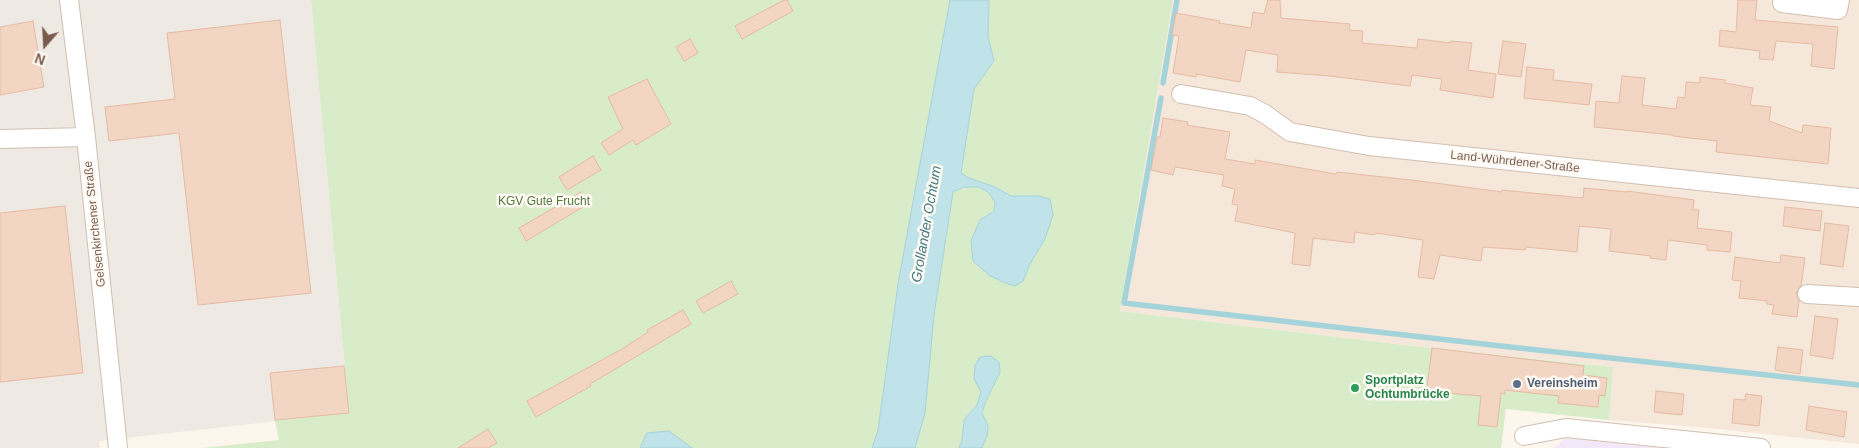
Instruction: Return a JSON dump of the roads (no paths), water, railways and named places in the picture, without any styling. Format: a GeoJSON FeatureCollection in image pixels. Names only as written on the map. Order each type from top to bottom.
{"type":"FeatureCollection","features":[{"type":"Feature","properties":{"kind":"street","name":"Gelsenkirchener Straße"},"geometry":{"type":"LineString","coordinates":[[69,0],[86,137],[118,448]]}},
{"type":"Feature","properties":{"kind":"street"},"geometry":{"type":"LineString","coordinates":[[1782,0],[1782,2],[1838,10],[1840,0]]}},
{"type":"Feature","properties":{"kind":"street","name":"Land-Wührdener-Straße"},"geometry":{"type":"LineString","coordinates":[[1181,94],[1250,106],[1290,132],[1370,146],[1859,198]]}},
{"type":"Feature","properties":{"kind":"street"},"geometry":{"type":"LineString","coordinates":[[0,139],[86,137]]}},
{"type":"Feature","properties":{"kind":"street"},"geometry":{"type":"LineString","coordinates":[[1807,294],[1859,297]]}},
{"type":"Feature","properties":{"kind":"street"},"geometry":{"type":"LineString","coordinates":[[1524,436],[1566,428],[1761,448]]}},
{"type":"Feature","properties":{"kind":"water","name":"Grollander Ochtum"},"geometry":{"type":"Polygon","coordinates":[[[950,0],[989,0],[988,36],[994,61],[974,89],[961,173],[1011,196],[1038,196],[1050,199],[1053,215],[1045,239],[1030,264],[1023,281],[1015,286],[990,276],[973,261],[971,241],[980,220],[994,211],[995,202],[988,192],[979,187],[964,187],[953,192],[934,315],[925,413],[915,448],[872,448],[878,430],[898,284],[950,0]]]}},
{"type":"Feature","properties":{"kind":"water"},"geometry":{"type":"Polygon","coordinates":[[[991,356],[999,362],[1000,372],[982,413],[988,426],[987,436],[982,448],[959,448],[962,441],[964,420],[977,405],[981,392],[974,379],[975,366],[980,357],[991,356]]]}},
{"type":"Feature","properties":{"kind":"water"},"geometry":{"type":"Polygon","coordinates":[[[669,431],[692,448],[640,448],[647,433],[669,431]]]}},
{"type":"Feature","properties":{"kind":"waterway"},"geometry":{"type":"LineString","coordinates":[[1163,83],[1177,0]]}},
{"type":"Feature","properties":{"kind":"waterway"},"geometry":{"type":"LineString","coordinates":[[1161,98],[1124,303],[1859,385]]}},
{"type":"Feature","properties":{"kind":"place","name":"Vereinsheim"},"geometry":{"type":"Point","coordinates":[1517,384]}},
{"type":"Feature","properties":{"kind":"place","name":"Sportplatz Ochtumbrücke"},"geometry":{"type":"Point","coordinates":[1355,388]}},
{"type":"Feature","properties":{"kind":"park label","name":"KGV Gute Frucht"},"geometry":{"type":"Point","coordinates":[544,202]}}]}
